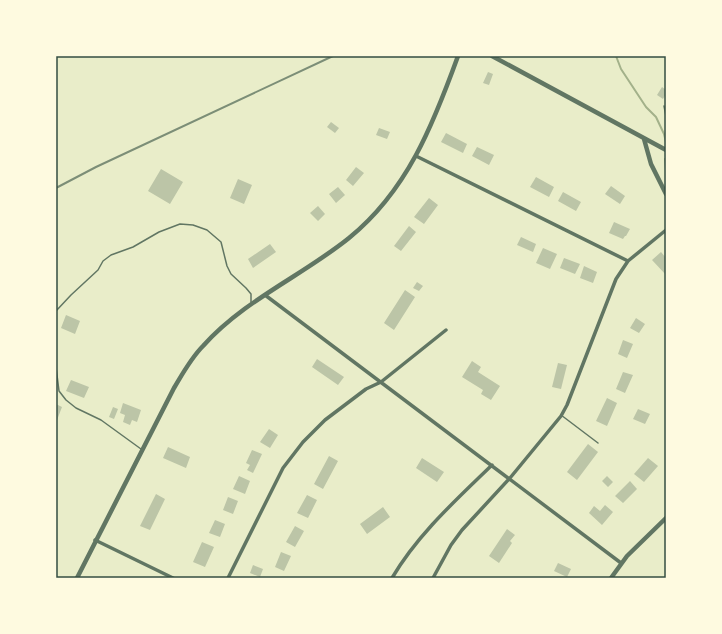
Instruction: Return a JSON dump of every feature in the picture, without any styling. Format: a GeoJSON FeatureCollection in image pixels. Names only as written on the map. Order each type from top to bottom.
{"type":"FeatureCollection","features":[{"type":"Feature","properties":{"kind":"street"},"geometry":{"type":"LineString","coordinates":[[76,578],[174,388],[191,360],[212,335],[251,304],[335,248],[362,226],[387,200],[408,171],[416,156],[434,118],[458,56]]}},
{"type":"Feature","properties":{"kind":"street"},"geometry":{"type":"LineString","coordinates":[[492,56],[666,150]]}},
{"type":"Feature","properties":{"kind":"street"},"geometry":{"type":"LineString","coordinates":[[644,139],[651,164],[666,194]]}},
{"type":"Feature","properties":{"kind":"street"},"geometry":{"type":"LineString","coordinates":[[416,156],[628,261]]}},
{"type":"Feature","properties":{"kind":"street"},"geometry":{"type":"LineString","coordinates":[[433,578],[451,545],[462,530],[510,478],[561,415],[567,405],[616,279],[628,261],[666,230]]}},
{"type":"Feature","properties":{"kind":"street"},"geometry":{"type":"LineString","coordinates":[[265,295],[621,563]]}},
{"type":"Feature","properties":{"kind":"street"},"geometry":{"type":"LineString","coordinates":[[228,578],[273,487],[292,455],[310,433],[366,389],[381,382],[446,330]]}},
{"type":"Feature","properties":{"kind":"street"},"geometry":{"type":"LineString","coordinates":[[392,578],[429,528],[492,466]]}},
{"type":"Feature","properties":{"kind":"street"},"geometry":{"type":"LineString","coordinates":[[611,578],[633,549],[666,518]]}},
{"type":"Feature","properties":{"kind":"street"},"geometry":{"type":"LineString","coordinates":[[96,540],[173,578]]}},
{"type":"Feature","properties":{"kind":"lane"},"geometry":{"type":"LineString","coordinates":[[664,106],[666,116]]}},
{"type":"Feature","properties":{"kind":"lane"},"geometry":{"type":"LineString","coordinates":[[56,311],[70,295],[98,270],[103,262],[111,255],[133,247],[159,232],[180,224],[193,225],[207,230],[221,242],[227,266],[231,274],[251,294],[251,304]]}},
{"type":"Feature","properties":{"kind":"lane"},"geometry":{"type":"LineString","coordinates":[[56,367],[59,391],[66,400],[76,408],[101,420],[142,450]]}},
{"type":"Feature","properties":{"kind":"lane"},"geometry":{"type":"LineString","coordinates":[[561,415],[598,443]]}},
{"type":"Feature","properties":{"kind":"building"},"geometry":{"type":"Polygon","coordinates":[[[488,72],[493,74],[489,85],[483,83],[488,72]]]}},
{"type":"Feature","properties":{"kind":"building"},"geometry":{"type":"Polygon","coordinates":[[[662,87],[666,90],[666,94],[663,99],[657,95],[662,87]]]}},
{"type":"Feature","properties":{"kind":"building"},"geometry":{"type":"Polygon","coordinates":[[[331,122],[339,128],[335,133],[327,127],[331,122]]]}},
{"type":"Feature","properties":{"kind":"building"},"geometry":{"type":"Polygon","coordinates":[[[379,128],[390,132],[387,139],[376,135],[379,128]]]}},
{"type":"Feature","properties":{"kind":"building"},"geometry":{"type":"Polygon","coordinates":[[[446,133],[467,144],[463,153],[441,142],[446,133]]]}},
{"type":"Feature","properties":{"kind":"building"},"geometry":{"type":"Polygon","coordinates":[[[477,147],[494,155],[489,165],[472,156],[477,147]]]}},
{"type":"Feature","properties":{"kind":"building"},"geometry":{"type":"Polygon","coordinates":[[[356,167],[364,173],[353,186],[346,180],[356,167]]]}},
{"type":"Feature","properties":{"kind":"building"},"geometry":{"type":"Polygon","coordinates":[[[161,169],[183,182],[170,204],[148,191],[161,169]]]}},
{"type":"Feature","properties":{"kind":"building"},"geometry":{"type":"Polygon","coordinates":[[[536,177],[554,187],[549,197],[530,187],[536,177]]]}},
{"type":"Feature","properties":{"kind":"building"},"geometry":{"type":"Polygon","coordinates":[[[238,179],[252,185],[244,204],[230,198],[238,179]]]}},
{"type":"Feature","properties":{"kind":"building"},"geometry":{"type":"Polygon","coordinates":[[[611,186],[625,196],[620,204],[605,194],[611,186]]]}},
{"type":"Feature","properties":{"kind":"building"},"geometry":{"type":"Polygon","coordinates":[[[338,187],[345,195],[336,203],[329,194],[338,187]]]}},
{"type":"Feature","properties":{"kind":"building"},"geometry":{"type":"Polygon","coordinates":[[[563,192],[581,202],[576,211],[558,201],[563,192]]]}},
{"type":"Feature","properties":{"kind":"building"},"geometry":{"type":"Polygon","coordinates":[[[429,198],[438,205],[424,224],[414,217],[429,198]]]}},
{"type":"Feature","properties":{"kind":"building"},"geometry":{"type":"Polygon","coordinates":[[[318,206],[325,214],[318,221],[310,213],[318,206]]]}},
{"type":"Feature","properties":{"kind":"building"},"geometry":{"type":"Polygon","coordinates":[[[614,222],[630,229],[623,239],[609,233],[614,222]]]}},
{"type":"Feature","properties":{"kind":"building"},"geometry":{"type":"Polygon","coordinates":[[[409,226],[416,232],[401,251],[394,246],[409,226]]]}},
{"type":"Feature","properties":{"kind":"building"},"geometry":{"type":"Polygon","coordinates":[[[521,237],[536,244],[533,252],[517,245],[521,237]]]}},
{"type":"Feature","properties":{"kind":"building"},"geometry":{"type":"Polygon","coordinates":[[[270,244],[276,252],[253,268],[248,259],[270,244]]]}},
{"type":"Feature","properties":{"kind":"building"},"geometry":{"type":"Polygon","coordinates":[[[543,248],[557,254],[550,269],[536,263],[543,248]]]}},
{"type":"Feature","properties":{"kind":"building"},"geometry":{"type":"Polygon","coordinates":[[[661,252],[666,258],[666,275],[652,260],[661,252]]]}},
{"type":"Feature","properties":{"kind":"building"},"geometry":{"type":"Polygon","coordinates":[[[564,258],[580,264],[575,274],[560,268],[564,258]]]}},
{"type":"Feature","properties":{"kind":"building"},"geometry":{"type":"Polygon","coordinates":[[[584,266],[597,272],[593,283],[580,278],[584,266]]]}},
{"type":"Feature","properties":{"kind":"building"},"geometry":{"type":"Polygon","coordinates":[[[417,282],[423,286],[419,291],[413,288],[417,282]]]}},
{"type":"Feature","properties":{"kind":"building"},"geometry":{"type":"Polygon","coordinates":[[[405,290],[415,297],[394,330],[384,323],[405,290]]]}},
{"type":"Feature","properties":{"kind":"building"},"geometry":{"type":"Polygon","coordinates":[[[66,315],[80,321],[75,334],[61,328],[66,315]]]}},
{"type":"Feature","properties":{"kind":"building"},"geometry":{"type":"Polygon","coordinates":[[[636,318],[645,324],[639,333],[630,328],[636,318]]]}},
{"type":"Feature","properties":{"kind":"building"},"geometry":{"type":"Polygon","coordinates":[[[623,340],[633,344],[627,358],[618,354],[623,340]]]}},
{"type":"Feature","properties":{"kind":"building"},"geometry":{"type":"Polygon","coordinates":[[[317,359],[344,377],[338,385],[312,367],[317,359]]]}},
{"type":"Feature","properties":{"kind":"building"},"geometry":{"type":"Polygon","coordinates":[[[472,361],[481,367],[478,372],[500,386],[491,400],[481,394],[483,390],[462,377],[472,361]]]}},
{"type":"Feature","properties":{"kind":"building"},"geometry":{"type":"Polygon","coordinates":[[[558,363],[567,365],[561,389],[552,387],[558,363]]]}},
{"type":"Feature","properties":{"kind":"building"},"geometry":{"type":"Polygon","coordinates":[[[623,372],[633,375],[625,393],[616,389],[623,372]]]}},
{"type":"Feature","properties":{"kind":"building"},"geometry":{"type":"Polygon","coordinates":[[[71,380],[89,387],[84,398],[66,391],[71,380]]]}},
{"type":"Feature","properties":{"kind":"building"},"geometry":{"type":"Polygon","coordinates":[[[607,398],[617,403],[607,426],[596,421],[607,398]]]}},
{"type":"Feature","properties":{"kind":"building"},"geometry":{"type":"Polygon","coordinates":[[[123,403],[141,410],[137,422],[132,420],[130,425],[123,422],[125,415],[120,413],[123,403]]]}},
{"type":"Feature","properties":{"kind":"building"},"geometry":{"type":"Polygon","coordinates":[[[56,404],[62,407],[57,420],[56,419],[56,404]]]}},
{"type":"Feature","properties":{"kind":"building"},"geometry":{"type":"Polygon","coordinates":[[[113,407],[118,409],[114,419],[109,417],[113,407]]]}},
{"type":"Feature","properties":{"kind":"building"},"geometry":{"type":"Polygon","coordinates":[[[638,409],[650,414],[645,424],[633,419],[638,409]]]}},
{"type":"Feature","properties":{"kind":"building"},"geometry":{"type":"Polygon","coordinates":[[[269,429],[278,435],[270,448],[260,442],[269,429]]]}},
{"type":"Feature","properties":{"kind":"building"},"geometry":{"type":"Polygon","coordinates":[[[588,444],[598,452],[577,480],[567,472],[588,444]]]}},
{"type":"Feature","properties":{"kind":"building"},"geometry":{"type":"Polygon","coordinates":[[[168,447],[190,457],[186,468],[163,458],[168,447]]]}},
{"type":"Feature","properties":{"kind":"building"},"geometry":{"type":"Polygon","coordinates":[[[252,450],[262,454],[253,473],[247,470],[250,465],[246,463],[252,450]]]}},
{"type":"Feature","properties":{"kind":"building"},"geometry":{"type":"Polygon","coordinates":[[[329,456],[338,461],[323,489],[314,484],[329,456]]]}},
{"type":"Feature","properties":{"kind":"building"},"geometry":{"type":"Polygon","coordinates":[[[422,458],[444,472],[437,482],[416,468],[422,458]]]}},
{"type":"Feature","properties":{"kind":"building"},"geometry":{"type":"Polygon","coordinates":[[[648,458],[658,466],[644,482],[634,474],[648,458]]]}},
{"type":"Feature","properties":{"kind":"building"},"geometry":{"type":"Polygon","coordinates":[[[239,476],[250,481],[245,494],[233,489],[239,476]]]}},
{"type":"Feature","properties":{"kind":"building"},"geometry":{"type":"Polygon","coordinates":[[[607,476],[613,482],[608,487],[602,481],[607,476]]]}},
{"type":"Feature","properties":{"kind":"building"},"geometry":{"type":"Polygon","coordinates":[[[630,481],[637,489],[623,503],[615,496],[630,481]]]}},
{"type":"Feature","properties":{"kind":"building"},"geometry":{"type":"Polygon","coordinates":[[[156,494],[165,499],[150,530],[140,526],[156,494]]]}},
{"type":"Feature","properties":{"kind":"building"},"geometry":{"type":"Polygon","coordinates":[[[307,495],[317,500],[308,518],[297,513],[307,495]]]}},
{"type":"Feature","properties":{"kind":"building"},"geometry":{"type":"Polygon","coordinates":[[[228,497],[238,501],[233,514],[223,510],[228,497]]]}},
{"type":"Feature","properties":{"kind":"building"},"geometry":{"type":"Polygon","coordinates":[[[605,505],[613,512],[602,525],[589,513],[594,506],[600,511],[605,505]]]}},
{"type":"Feature","properties":{"kind":"building"},"geometry":{"type":"Polygon","coordinates":[[[383,507],[390,517],[367,534],[360,524],[383,507]]]}},
{"type":"Feature","properties":{"kind":"building"},"geometry":{"type":"Polygon","coordinates":[[[215,520],[225,524],[220,537],[209,533],[215,520]]]}},
{"type":"Feature","properties":{"kind":"building"},"geometry":{"type":"Polygon","coordinates":[[[295,526],[304,531],[295,547],[286,542],[295,526]]]}},
{"type":"Feature","properties":{"kind":"building"},"geometry":{"type":"Polygon","coordinates":[[[507,529],[515,535],[510,541],[512,543],[499,563],[489,556],[507,529]]]}},
{"type":"Feature","properties":{"kind":"building"},"geometry":{"type":"Polygon","coordinates":[[[202,542],[214,547],[205,567],[193,562],[202,542]]]}},
{"type":"Feature","properties":{"kind":"building"},"geometry":{"type":"Polygon","coordinates":[[[281,552],[291,556],[284,571],[275,567],[281,552]]]}},
{"type":"Feature","properties":{"kind":"building"},"geometry":{"type":"Polygon","coordinates":[[[558,563],[571,569],[567,577],[554,571],[558,563]]]}},
{"type":"Feature","properties":{"kind":"building"},"geometry":{"type":"Polygon","coordinates":[[[253,565],[263,569],[260,577],[250,573],[253,565]]]}},
{"type":"Feature","properties":{"kind":"waterway"},"geometry":{"type":"LineString","coordinates":[[616,56],[621,69],[646,107],[656,117],[666,142]]}},
{"type":"Feature","properties":{"kind":"waterway"},"geometry":{"type":"LineString","coordinates":[[665,159],[666,170]]}},
{"type":"Feature","properties":{"kind":"railway"},"geometry":{"type":"LineString","coordinates":[[56,188],[96,167],[333,56]]}}]}
